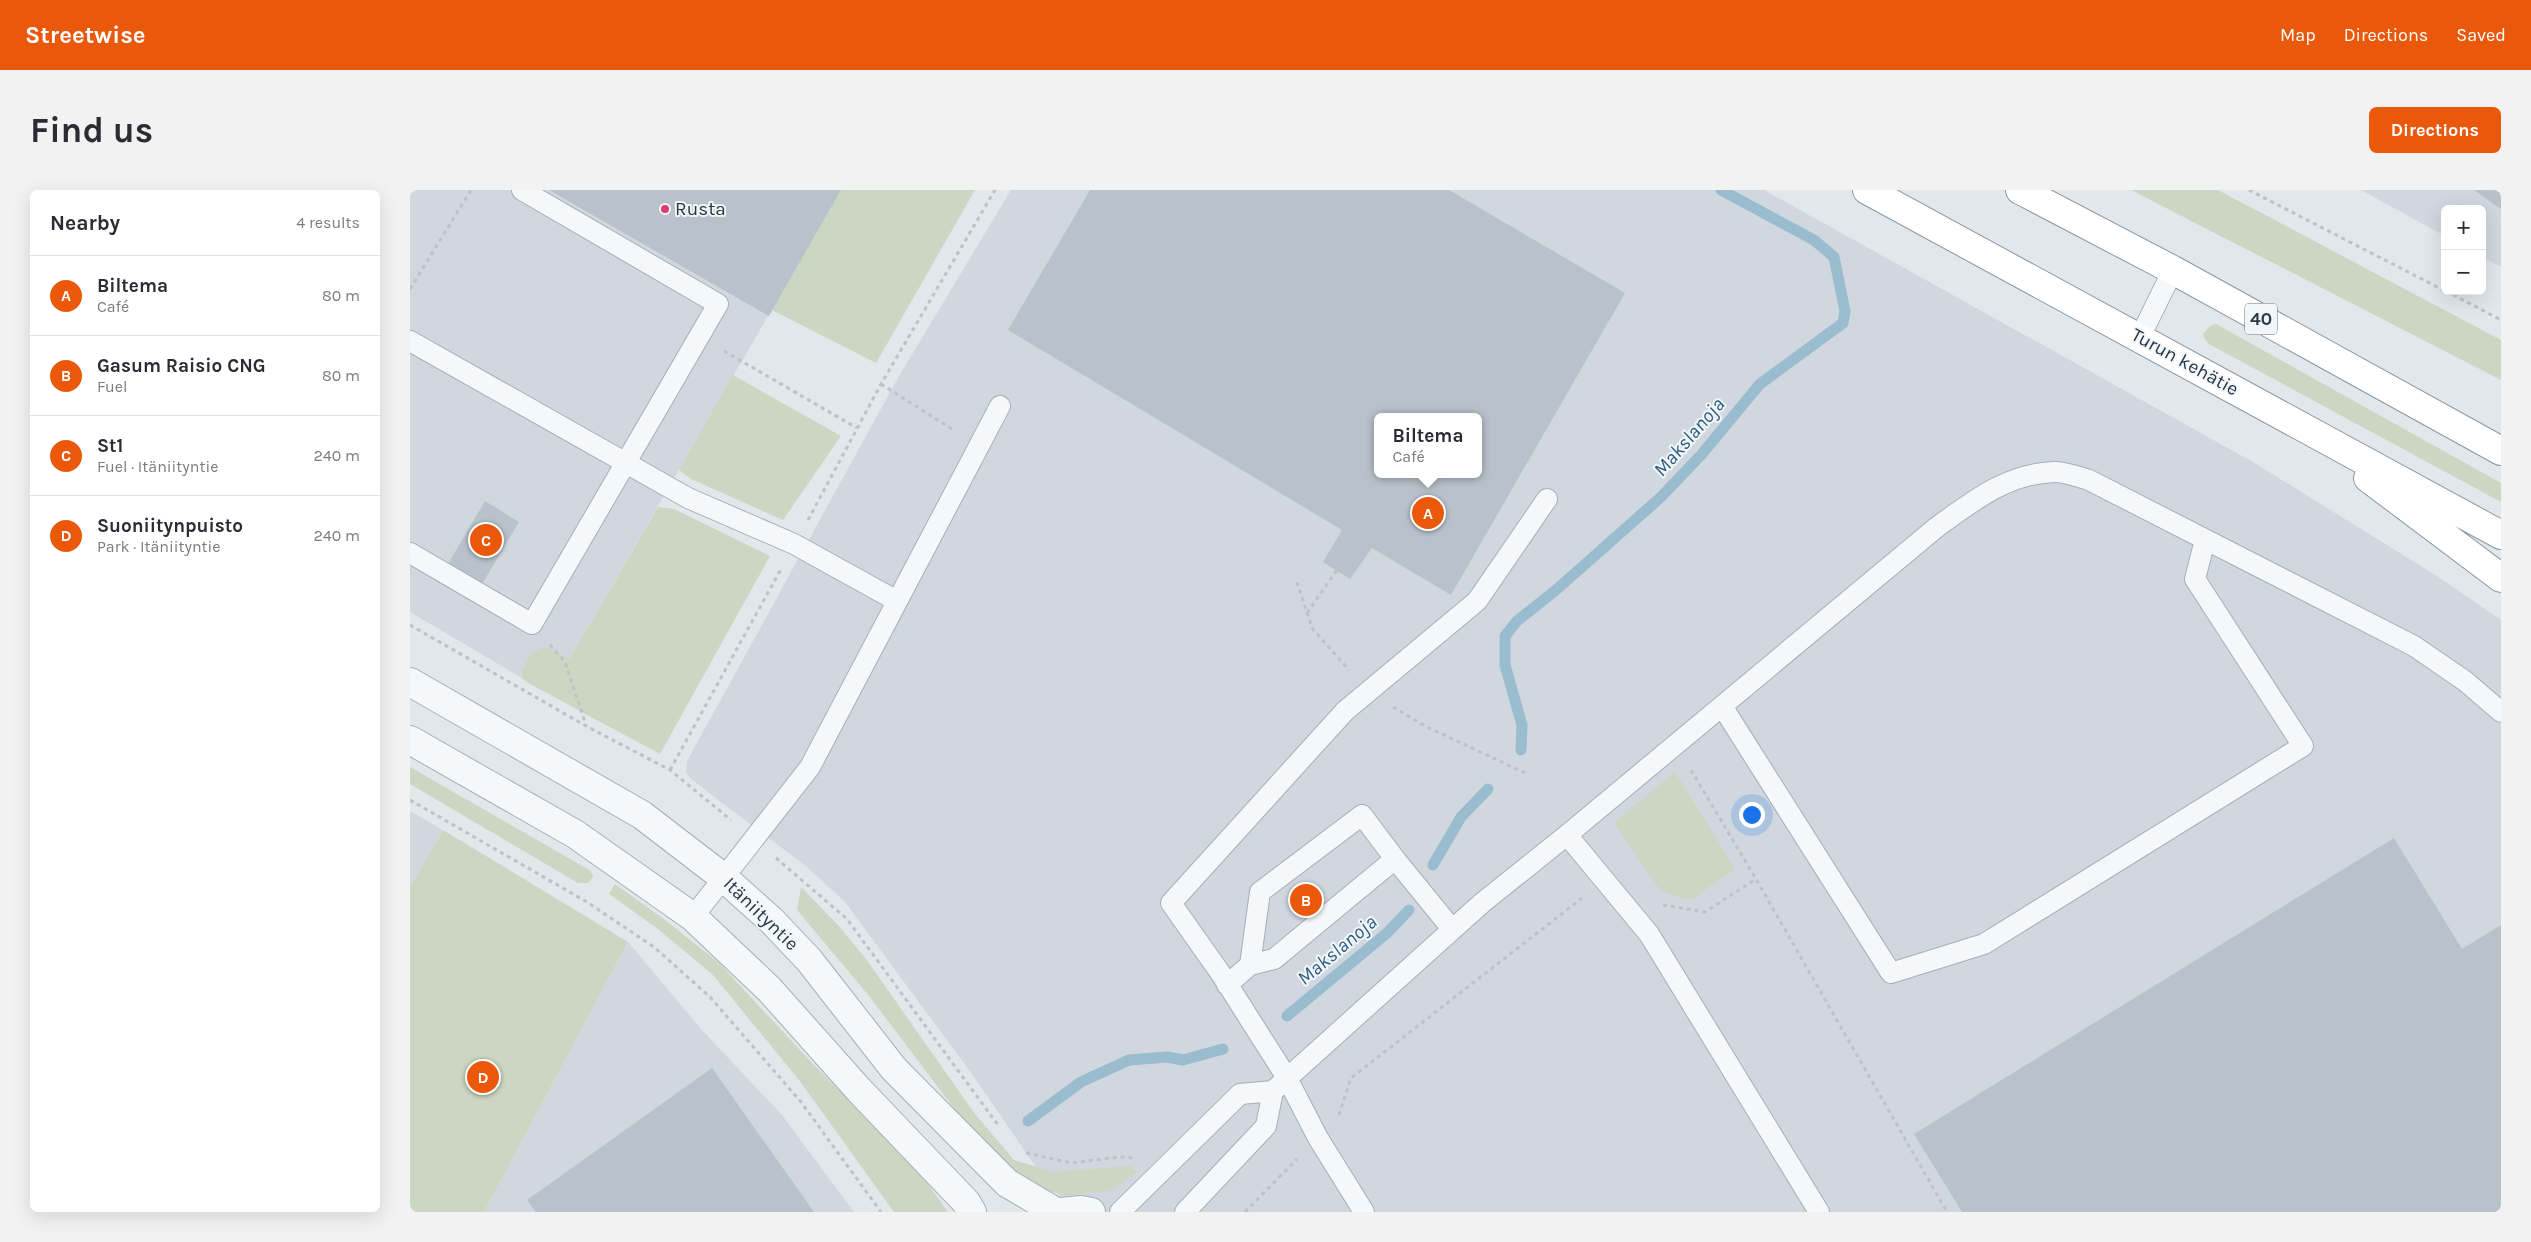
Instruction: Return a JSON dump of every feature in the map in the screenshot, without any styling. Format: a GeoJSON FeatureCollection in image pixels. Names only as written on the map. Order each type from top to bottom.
{"type":"FeatureCollection","features":[{"type":"Feature","properties":{"kind":"highway","name":"Turun kehätie"},"geometry":{"type":"LineString","coordinates":[[1868,190],[2501,535]]}},
{"type":"Feature","properties":{"kind":"highway","name":"40"},"geometry":{"type":"LineString","coordinates":[[2020,190],[2173,270],[2498,448]]}},
{"type":"Feature","properties":{"kind":"highway"},"geometry":{"type":"LineString","coordinates":[[2290,420],[2501,578]]}},
{"type":"Feature","properties":{"kind":"street","name":"Itäniityntie"},"geometry":{"type":"LineString","coordinates":[[410,682],[642,815],[724,878],[771,920],[809,960],[894,1069],[1007,1183],[1056,1212]]}},
{"type":"Feature","properties":{"kind":"street"},"geometry":{"type":"LineString","coordinates":[[410,740],[575,834],[693,918],[769,989],[859,1090],[966,1202],[972,1212]]}},
{"type":"Feature","properties":{"kind":"street"},"geometry":{"type":"LineString","coordinates":[[1061,1212],[1082,1210],[1091,1212]]}},
{"type":"Feature","properties":{"kind":"lane"},"geometry":{"type":"LineString","coordinates":[[410,553],[532,624],[718,304],[522,190]]}},
{"type":"Feature","properties":{"kind":"lane"},"geometry":{"type":"LineString","coordinates":[[2140,337],[2173,270]]}},
{"type":"Feature","properties":{"kind":"lane"},"geometry":{"type":"LineString","coordinates":[[410,341],[688,498],[794,544],[897,601]]}},
{"type":"Feature","properties":{"kind":"lane"},"geometry":{"type":"LineString","coordinates":[[693,918],[810,767],[1000,406]]}},
{"type":"Feature","properties":{"kind":"lane"},"geometry":{"type":"LineString","coordinates":[[1185,1212],[1266,1126],[1280,1085],[1452,929],[1937,527],[1977,498],[2002,484],[2024,476],[2057,472],[2089,480],[2414,646],[2465,681],[2501,712]]}},
{"type":"Feature","properties":{"kind":"lane"},"geometry":{"type":"LineString","coordinates":[[1364,1212],[1318,1138],[1280,1085],[1227,985],[1171,904],[1346,711],[1477,601],[1547,499]]}},
{"type":"Feature","properties":{"kind":"lane"},"geometry":{"type":"LineString","coordinates":[[1722,706],[1891,973],[1984,944],[2303,746],[2194,579],[2205,540]]}},
{"type":"Feature","properties":{"kind":"lane"},"geometry":{"type":"LineString","coordinates":[[1250,965],[1260,892],[1362,815],[1452,929]]}},
{"type":"Feature","properties":{"kind":"lane"},"geometry":{"type":"LineString","coordinates":[[1567,835],[1649,934],[1819,1212]]}},
{"type":"Feature","properties":{"kind":"lane"},"geometry":{"type":"LineString","coordinates":[[1227,985],[1250,965],[1274,959],[1395,859]]}},
{"type":"Feature","properties":{"kind":"lane"},"geometry":{"type":"LineString","coordinates":[[1120,1212],[1240,1094],[1280,1085]]}},
{"type":"Feature","properties":{"kind":"path"},"geometry":{"type":"LineString","coordinates":[[410,289],[471,190]]}},
{"type":"Feature","properties":{"kind":"path"},"geometry":{"type":"LineString","coordinates":[[670,770],[881,384],[996,190]]}},
{"type":"Feature","properties":{"kind":"path"},"geometry":{"type":"LineString","coordinates":[[2250,190],[2441,289]]}},
{"type":"Feature","properties":{"kind":"path"},"geometry":{"type":"LineString","coordinates":[[2453,295],[2501,320]]}},
{"type":"Feature","properties":{"kind":"path"},"geometry":{"type":"LineString","coordinates":[[881,384],[979,445]]}},
{"type":"Feature","properties":{"kind":"path"},"geometry":{"type":"LineString","coordinates":[[1307,613],[1337,570]]}},
{"type":"Feature","properties":{"kind":"path"},"geometry":{"type":"LineString","coordinates":[[410,624],[586,726],[670,770],[707,800]]}},
{"type":"Feature","properties":{"kind":"path"},"geometry":{"type":"LineString","coordinates":[[532,624],[565,662],[586,726]]}},
{"type":"Feature","properties":{"kind":"path"},"geometry":{"type":"LineString","coordinates":[[1691,770],[1756,879],[1947,1212]]}},
{"type":"Feature","properties":{"kind":"path"},"geometry":{"type":"LineString","coordinates":[[410,800],[587,902],[661,953],[710,996],[795,1094],[881,1212]]}},
{"type":"Feature","properties":{"kind":"path"},"geometry":{"type":"LineString","coordinates":[[1657,904],[1705,912],[1756,879]]}},
{"type":"Feature","properties":{"kind":"path"},"geometry":{"type":"LineString","coordinates":[[1245,1212],[1339,1116],[1351,1078],[1606,880]]}},
{"type":"Feature","properties":{"kind":"path"},"geometry":{"type":"LineString","coordinates":[[806,883],[846,919],[998,1125]]}},
{"type":"Feature","properties":{"kind":"path"},"geometry":{"type":"LineString","coordinates":[[1023,1152],[1037,1158],[1072,1164],[1133,1157],[1156,1175]]}},
{"type":"Feature","properties":{"kind":"shaded area"},"geometry":{"type":"Polygon","coordinates":[[[410,190],[841,190],[570,658],[546,647],[522,671],[522,678],[410,612],[410,190]]]}},
{"type":"Feature","properties":{"kind":"shaded area"},"geometry":{"type":"Polygon","coordinates":[[[1011,190],[1764,190],[2253,462],[2437,576],[2501,620],[2501,1212],[1075,1212],[1042,1176],[972,1074],[845,902],[807,867],[690,778],[686,772],[687,761],[899,376],[1011,190]]]}},
{"type":"Feature","properties":{"kind":"shaded area"},"geometry":{"type":"Polygon","coordinates":[[[2361,190],[2501,190],[2501,267],[2486,259],[2486,205],[2441,205],[2441,234],[2361,190]]]}},
{"type":"Feature","properties":{"kind":"shaded area"},"geometry":{"type":"Polygon","coordinates":[[[410,811],[443,830],[410,887],[410,811]]]}},
{"type":"Feature","properties":{"kind":"shaded area"},"geometry":{"type":"Polygon","coordinates":[[[628,942],[702,1030],[782,1115],[854,1212],[484,1212],[628,942]]]}},
{"type":"Feature","properties":{"kind":"green space"},"geometry":{"type":"Polygon","coordinates":[[[841,190],[975,190],[876,363],[772,310],[841,190]]]}},
{"type":"Feature","properties":{"kind":"green space"},"geometry":{"type":"Polygon","coordinates":[[[2131,190],[2218,190],[2501,340],[2501,380],[2131,190]]]}},
{"type":"Feature","properties":{"kind":"green space"},"geometry":{"type":"Polygon","coordinates":[[[2216,324],[2501,483],[2501,502],[2209,344],[2203,334],[2210,326],[2216,324]]]}},
{"type":"Feature","properties":{"kind":"green space"},"geometry":{"type":"Polygon","coordinates":[[[733,375],[841,436],[783,520],[691,479],[679,470],[733,375]]]}},
{"type":"Feature","properties":{"kind":"green space"},"geometry":{"type":"Polygon","coordinates":[[[658,507],[674,509],[770,556],[660,754],[522,678],[522,671],[532,652],[546,647],[570,658],[658,507]]]}},
{"type":"Feature","properties":{"kind":"green space"},"geometry":{"type":"Polygon","coordinates":[[[410,767],[591,871],[593,877],[588,883],[578,883],[410,784],[410,767]]]}},
{"type":"Feature","properties":{"kind":"green space"},"geometry":{"type":"Polygon","coordinates":[[[1675,772],[1735,869],[1692,899],[1680,898],[1660,890],[1614,823],[1675,772]]]}},
{"type":"Feature","properties":{"kind":"green space"},"geometry":{"type":"Polygon","coordinates":[[[443,830],[628,942],[484,1212],[410,1212],[410,887],[443,830]]]}},
{"type":"Feature","properties":{"kind":"green space"},"geometry":{"type":"Polygon","coordinates":[[[615,884],[665,920],[719,963],[813,1064],[917,1169],[948,1212],[894,1212],[799,1080],[713,975],[658,929],[609,894],[615,884]]]}},
{"type":"Feature","properties":{"kind":"green space"},"geometry":{"type":"Polygon","coordinates":[[[801,887],[837,924],[866,959],[975,1114],[1014,1160],[1053,1172],[1130,1166],[1137,1172],[1110,1191],[1068,1195],[1035,1189],[985,1145],[956,1111],[869,996],[797,910],[801,887]]]}},
{"type":"Feature","properties":{"kind":"building"},"geometry":{"type":"Polygon","coordinates":[[[549,190],[841,190],[769,316],[549,190]]]}},
{"type":"Feature","properties":{"kind":"building"},"geometry":{"type":"Polygon","coordinates":[[[1090,190],[1449,190],[1625,293],[1451,595],[1372,548],[1350,579],[1323,562],[1342,530],[1008,330],[1090,190]]]}},
{"type":"Feature","properties":{"kind":"building"},"geometry":{"type":"Polygon","coordinates":[[[2474,190],[2501,190],[2501,209],[2474,190]]]}},
{"type":"Feature","properties":{"kind":"building"},"geometry":{"type":"Polygon","coordinates":[[[485,501],[519,522],[479,589],[445,569],[485,501]]]}},
{"type":"Feature","properties":{"kind":"building"},"geometry":{"type":"Polygon","coordinates":[[[2394,838],[2462,949],[2501,925],[2501,1212],[1962,1212],[1914,1134],[2394,838]]]}},
{"type":"Feature","properties":{"kind":"building"},"geometry":{"type":"Polygon","coordinates":[[[712,1068],[814,1212],[536,1212],[527,1200],[712,1068]]]}},
{"type":"Feature","properties":{"kind":"waterway","name":"Makslanoja"},"geometry":{"type":"LineString","coordinates":[[1521,750],[1522,725],[1505,665],[1505,636],[1517,621],[1556,590],[1661,497],[1701,455],[1760,384],[1843,323],[1845,311],[1834,257],[1814,240],[1721,190]]}},
{"type":"Feature","properties":{"kind":"waterway","name":"Makslanoja"},"geometry":{"type":"LineString","coordinates":[[1433,865],[1461,817],[1488,789]]}},
{"type":"Feature","properties":{"kind":"waterway","name":"Makslanoja"},"geometry":{"type":"LineString","coordinates":[[1287,1016],[1387,933],[1409,910]]}},
{"type":"Feature","properties":{"kind":"waterway","name":"Makslanoja"},"geometry":{"type":"LineString","coordinates":[[1028,1121],[1081,1082],[1129,1060],[1167,1057],[1183,1060],[1223,1049]]}},
{"type":"Feature","properties":{"kind":"place","name":"Rusta"},"geometry":{"type":"Point","coordinates":[665,209]}},
{"type":"Feature","properties":{"kind":"place","name":"Biltema"},"geometry":{"type":"Point","coordinates":[1428,513]}},
{"type":"Feature","properties":{"kind":"place","name":"St1"},"geometry":{"type":"Point","coordinates":[486,540]}},
{"type":"Feature","properties":{"kind":"place","name":"Gasum Raisio CNG"},"geometry":{"type":"Point","coordinates":[1306,900]}},
{"type":"Feature","properties":{"kind":"place","name":"Suoniitynpuisto"},"geometry":{"type":"Point","coordinates":[483,1077]}}]}
